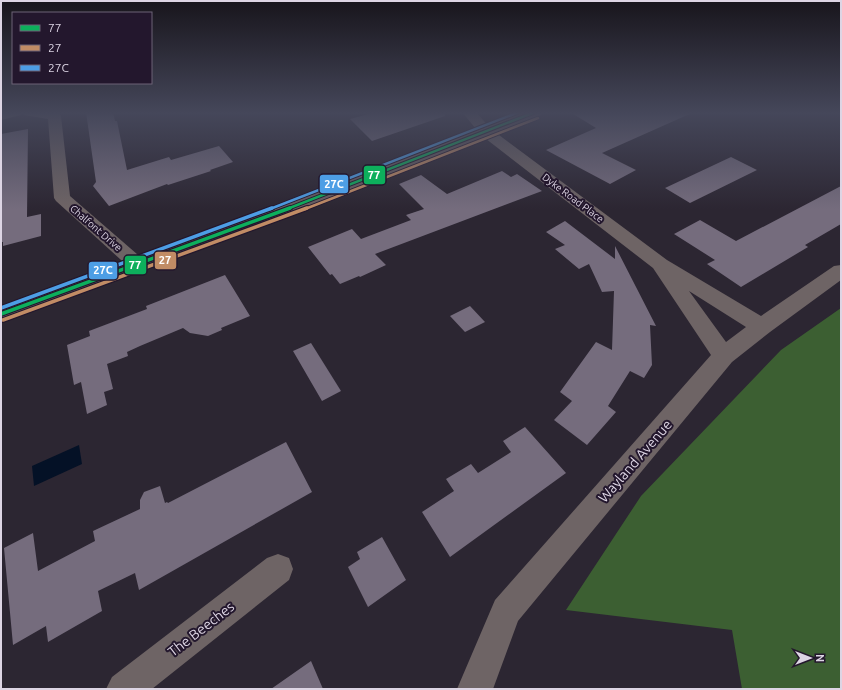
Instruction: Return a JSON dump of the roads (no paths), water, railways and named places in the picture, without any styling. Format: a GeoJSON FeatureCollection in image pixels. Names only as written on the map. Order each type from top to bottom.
{"type":"FeatureCollection","features":[{"type":"Feature","properties":{"kind":"street","name":"Chalfont Drive"},"geometry":{"type":"LineString","coordinates":[[57,144],[62,198],[138,265]]}},
{"type":"Feature","properties":{"kind":"street"},"geometry":{"type":"LineString","coordinates":[[1,314],[138,265],[454,144]]}},
{"type":"Feature","properties":{"kind":"street","name":"Dyke Road Place"},"geometry":{"type":"LineString","coordinates":[[502,144],[660,264]]}},
{"type":"Feature","properties":{"kind":"street"},"geometry":{"type":"LineString","coordinates":[[660,264],[762,326]]}},
{"type":"Feature","properties":{"kind":"street"},"geometry":{"type":"LineString","coordinates":[[660,264],[724,356]]}},
{"type":"Feature","properties":{"kind":"street","name":"Wayland Avenue"},"geometry":{"type":"LineString","coordinates":[[475,689],[506,610],[724,356],[762,326],[841,271]]}},
{"type":"Feature","properties":{"kind":"street","name":"The Beeches"},"geometry":{"type":"LineString","coordinates":[[124,689],[278,569]]}},
{"type":"Feature","properties":{"kind":"water"},"geometry":{"type":"Polygon","coordinates":[[[79,445],[82,464],[34,486],[32,466],[79,445]]]}}]}
